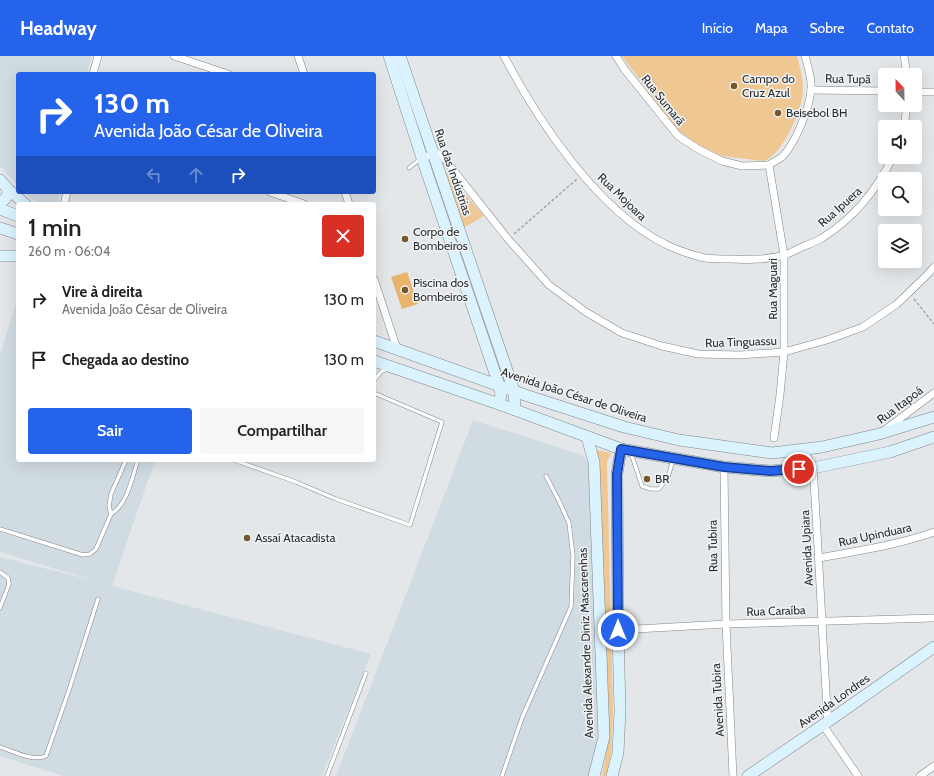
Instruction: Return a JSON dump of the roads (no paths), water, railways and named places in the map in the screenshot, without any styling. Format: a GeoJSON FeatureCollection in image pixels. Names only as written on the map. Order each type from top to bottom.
{"type":"FeatureCollection","features":[{"type":"Feature","properties":{"kind":"street"},"geometry":{"type":"LineString","coordinates":[[94,72],[98,56]]}},
{"type":"Feature","properties":{"kind":"street"},"geometry":{"type":"LineString","coordinates":[[174,56],[222,72]]}},
{"type":"Feature","properties":{"kind":"street"},"geometry":{"type":"LineString","coordinates":[[298,56],[303,72]]}},
{"type":"Feature","properties":{"kind":"street","name":"Rua das Indústrias"},"geometry":{"type":"LineString","coordinates":[[389,56],[499,385],[499,404]]}},
{"type":"Feature","properties":{"kind":"street","name":"Rua das Indústrias"},"geometry":{"type":"LineString","coordinates":[[400,56],[514,391],[515,410]]}},
{"type":"Feature","properties":{"kind":"street","name":"Rua Mojoara"},"geometry":{"type":"LineString","coordinates":[[504,56],[520,86],[552,134],[583,174],[611,205],[638,228],[666,245],[705,258],[745,260],[784,255]]}},
{"type":"Feature","properties":{"kind":"street","name":"Rua Sumarã"},"geometry":{"type":"LineString","coordinates":[[616,56],[625,70],[678,136],[698,149],[722,161],[742,166],[769,165]]}},
{"type":"Feature","properties":{"kind":"street"},"geometry":{"type":"LineString","coordinates":[[769,165],[782,157],[796,137],[806,111],[811,90],[810,72],[805,56]]}},
{"type":"Feature","properties":{"kind":"street"},"geometry":{"type":"LineString","coordinates":[[904,56],[906,68]]}},
{"type":"Feature","properties":{"kind":"street","name":"Rua Tupã"},"geometry":{"type":"LineString","coordinates":[[811,90],[878,91]]}},
{"type":"Feature","properties":{"kind":"street"},"geometry":{"type":"LineString","coordinates":[[922,92],[934,92]]}},
{"type":"Feature","properties":{"kind":"street"},"geometry":{"type":"LineString","coordinates":[[422,158],[433,154]]}},
{"type":"Feature","properties":{"kind":"street","name":"Rua Tinguassu"},"geometry":{"type":"LineString","coordinates":[[433,154],[440,154],[443,156],[508,239],[549,285],[586,312],[622,333],[662,346],[698,354],[739,355],[784,352],[827,340],[863,327],[897,304],[934,267]]}},
{"type":"Feature","properties":{"kind":"street","name":"Rua Ipuera"},"geometry":{"type":"LineString","coordinates":[[784,255],[822,238],[844,221],[867,200],[890,164]]}},
{"type":"Feature","properties":{"kind":"street","name":"Rua Maguari"},"geometry":{"type":"LineString","coordinates":[[769,165],[784,255],[784,352],[774,438]]}},
{"type":"Feature","properties":{"kind":"street"},"geometry":{"type":"LineString","coordinates":[[0,180],[23,202]]}},
{"type":"Feature","properties":{"kind":"street"},"geometry":{"type":"LineString","coordinates":[[0,203],[5,200],[8,195],[8,189]]}},
{"type":"Feature","properties":{"kind":"street"},"geometry":{"type":"LineString","coordinates":[[276,194],[298,202]]}},
{"type":"Feature","properties":{"kind":"street"},"geometry":{"type":"LineString","coordinates":[[0,209],[16,215]]}},
{"type":"Feature","properties":{"kind":"street"},"geometry":{"type":"LineString","coordinates":[[0,228],[16,233]]}},
{"type":"Feature","properties":{"kind":"street"},"geometry":{"type":"LineString","coordinates":[[0,256],[16,256]]}},
{"type":"Feature","properties":{"kind":"street"},"geometry":{"type":"LineString","coordinates":[[376,285],[397,349]]}},
{"type":"Feature","properties":{"kind":"street","name":"Avenida João César de Oliveira"},"geometry":{"type":"LineString","coordinates":[[376,342],[514,391],[624,427],[680,440],[772,453],[822,447],[879,434],[934,417]]}},
{"type":"Feature","properties":{"kind":"street"},"geometry":{"type":"LineString","coordinates":[[376,362],[499,404],[625,450],[724,467],[770,471],[813,468],[890,452],[934,437]]}},
{"type":"Feature","properties":{"kind":"street","name":"Rua Itapoá"},"geometry":{"type":"LineString","coordinates":[[879,434],[934,394]]}},
{"type":"Feature","properties":{"kind":"street","name":"Avenida Alexandre Diniz Mascarenhas"},"geometry":{"type":"LineString","coordinates":[[587,437],[594,462],[604,737],[594,776]]}},
{"type":"Feature","properties":{"kind":"street"},"geometry":{"type":"LineString","coordinates":[[612,776],[618,753],[620,711],[617,474],[625,450]]}},
{"type":"Feature","properties":{"kind":"street"},"geometry":{"type":"LineString","coordinates":[[800,450],[807,456],[813,468]]}},
{"type":"Feature","properties":{"kind":"street","name":"Rua Tubira"},"geometry":{"type":"LineString","coordinates":[[724,467],[723,487],[726,624]]}},
{"type":"Feature","properties":{"kind":"street","name":"Avenida Upiara"},"geometry":{"type":"LineString","coordinates":[[813,468],[819,558],[825,724]]}},
{"type":"Feature","properties":{"kind":"street","name":"Rua Upinduara"},"geometry":{"type":"LineString","coordinates":[[819,558],[871,549],[917,538],[934,532]]}},
{"type":"Feature","properties":{"kind":"street","name":"Rua Caraíba"},"geometry":{"type":"LineString","coordinates":[[618,630],[821,620],[934,618]]}},
{"type":"Feature","properties":{"kind":"street","name":"Avenida Tubira"},"geometry":{"type":"LineString","coordinates":[[726,624],[733,776]]}},
{"type":"Feature","properties":{"kind":"street","name":"Avenida Londres"},"geometry":{"type":"LineString","coordinates":[[748,776],[934,647]]}},
{"type":"Feature","properties":{"kind":"street"},"geometry":{"type":"LineString","coordinates":[[825,724],[858,776]]}},
{"type":"Feature","properties":{"kind":"street"},"geometry":{"type":"LineString","coordinates":[[920,776],[934,766]]}},
{"type":"Feature","properties":{"kind":"lane"},"geometry":{"type":"LineString","coordinates":[[408,168],[422,158]]}},
{"type":"Feature","properties":{"kind":"lane"},"geometry":{"type":"LineString","coordinates":[[376,378],[382,371],[392,367]]}},
{"type":"Feature","properties":{"kind":"lane"},"geometry":{"type":"LineString","coordinates":[[240,462],[296,482],[336,499],[410,525],[442,422],[376,394]]}},
{"type":"Feature","properties":{"kind":"lane"},"geometry":{"type":"LineString","coordinates":[[625,450],[642,486],[651,489],[659,489],[668,476],[674,458]]}},
{"type":"Feature","properties":{"kind":"lane"},"geometry":{"type":"LineString","coordinates":[[111,514],[109,506],[111,494],[125,462]]}},
{"type":"Feature","properties":{"kind":"lane"},"geometry":{"type":"LineString","coordinates":[[0,529],[83,555],[90,554],[96,549],[111,514],[121,505],[137,462]]}},
{"type":"Feature","properties":{"kind":"lane"},"geometry":{"type":"LineString","coordinates":[[502,776],[522,718],[572,607],[573,556],[569,523],[546,476]]}},
{"type":"Feature","properties":{"kind":"lane"},"geometry":{"type":"LineString","coordinates":[[0,572],[8,578],[9,584],[0,608]]}},
{"type":"Feature","properties":{"kind":"lane"},"geometry":{"type":"LineString","coordinates":[[0,747],[27,756],[41,758],[46,756],[69,690],[98,598]]}},
{"type":"Feature","properties":{"kind":"lane"},"geometry":{"type":"LineString","coordinates":[[327,776],[366,673]]}},
{"type":"Feature","properties":{"kind":"place","name":"Campo do Cruz Azul"},"geometry":{"type":"Point","coordinates":[734,86]}},
{"type":"Feature","properties":{"kind":"place","name":"Beisebol BH"},"geometry":{"type":"Point","coordinates":[778,113]}},
{"type":"Feature","properties":{"kind":"place","name":"Corpo de Bombeiros"},"geometry":{"type":"Point","coordinates":[405,239]}},
{"type":"Feature","properties":{"kind":"place","name":"Piscina dos Bombeiros"},"geometry":{"type":"Point","coordinates":[405,290]}},
{"type":"Feature","properties":{"kind":"place","name":"BR"},"geometry":{"type":"Point","coordinates":[647,479]}},
{"type":"Feature","properties":{"kind":"place","name":"Assaí Atacadista"},"geometry":{"type":"Point","coordinates":[247,538]}}]}
